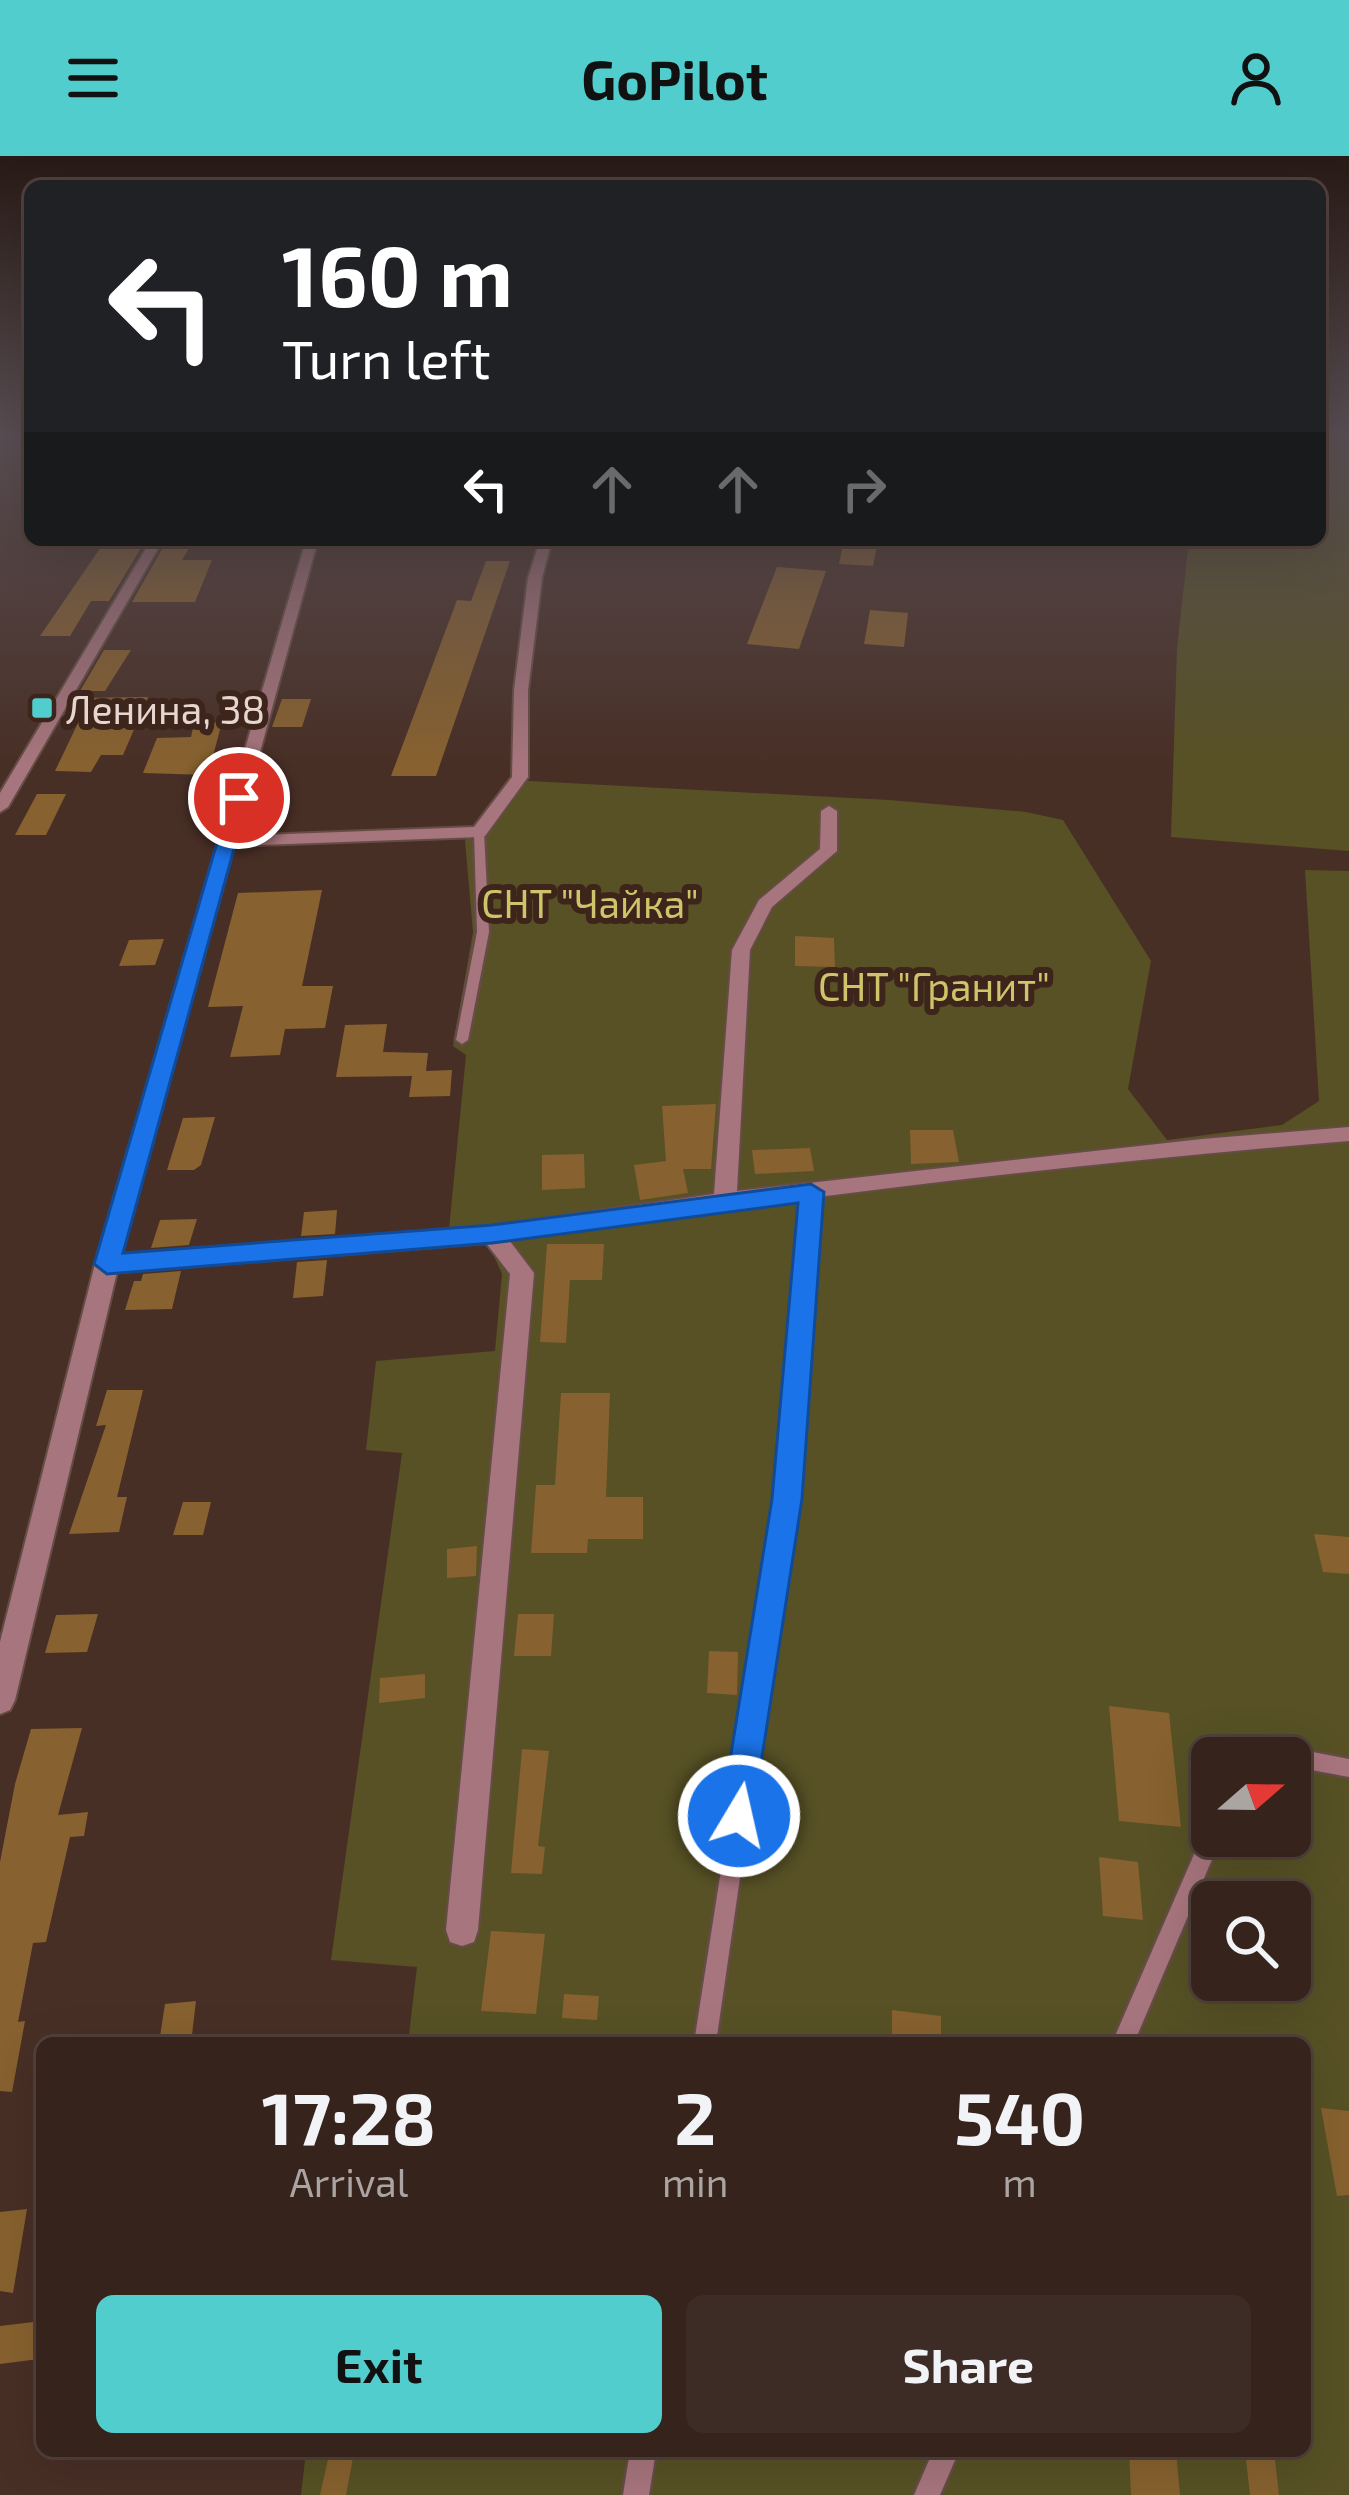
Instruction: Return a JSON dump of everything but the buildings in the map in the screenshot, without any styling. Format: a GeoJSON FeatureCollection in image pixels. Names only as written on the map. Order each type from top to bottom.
{"type":"FeatureCollection","features":[{"type":"Feature","properties":{"kind":"street"},"geometry":{"type":"LineString","coordinates":[[0,807],[153,546]]}},
{"type":"Feature","properties":{"kind":"street"},"geometry":{"type":"LineString","coordinates":[[0,1700],[9,1623],[310,546]]}},
{"type":"Feature","properties":{"kind":"street"},"geometry":{"type":"LineString","coordinates":[[226,842],[479,832],[520,777],[521,690],[535,578],[544,546]]}},
{"type":"Feature","properties":{"kind":"street"},"geometry":{"type":"LineString","coordinates":[[725,1200],[741,950],[764,904],[828,850],[829,811]]}},
{"type":"Feature","properties":{"kind":"street"},"geometry":{"type":"LineString","coordinates":[[107,1264],[492,1234],[725,1200],[1349,1134]]}},
{"type":"Feature","properties":{"kind":"street"},"geometry":{"type":"LineString","coordinates":[[462,1930],[522,1273],[492,1234]]}},
{"type":"Feature","properties":{"kind":"lane"},"geometry":{"type":"LineString","coordinates":[[462,1040],[483,932],[479,832]]}},
{"type":"Feature","properties":{"kind":"lane"},"geometry":{"type":"LineString","coordinates":[[705,2037],[787,1499],[811,1192]]}},
{"type":"Feature","properties":{"kind":"lane"},"geometry":{"type":"LineString","coordinates":[[1311,1761],[1349,1768]]}},
{"type":"Feature","properties":{"kind":"lane"},"geometry":{"type":"LineString","coordinates":[[1126,2037],[1203,1857]]}},
{"type":"Feature","properties":{"kind":"lane"},"geometry":{"type":"LineString","coordinates":[[636,2495],[642,2457]]}},
{"type":"Feature","properties":{"kind":"lane"},"geometry":{"type":"LineString","coordinates":[[927,2495],[943,2457]]}},
{"type":"Feature","properties":{"kind":"green space"},"geometry":{"type":"Polygon","coordinates":[[[1188,546],[1349,546],[1349,851],[1171,837],[1177,648],[1188,546]]]}},
{"type":"Feature","properties":{"kind":"green space"},"geometry":{"type":"Polygon","coordinates":[[[511,780],[889,800],[1026,812],[1063,820],[1151,961],[1128,1089],[1167,1140],[1282,1125],[1319,1101],[1305,870],[1349,871],[1349,2495],[301,2495],[305,2457],[1311,2457],[1311,2037],[409,2037],[417,1967],[331,1960],[402,1453],[366,1450],[376,1361],[495,1351],[502,1274],[493,1254],[495,1225],[449,1229],[466,1055],[453,1046],[473,932],[465,841],[511,780]]]}},
{"type":"Feature","properties":{"kind":"place","name":"Ленина, 38"},"geometry":{"type":"Point","coordinates":[42,708]}},
{"type":"Feature","properties":{"kind":"route"},"geometry":{"type":"LineString","coordinates":[[239,798],[107,1264],[492,1234],[811,1192],[787,1499],[739,1816]]}},
{"type":"Feature","properties":{"kind":"park label","name":"СНТ \"Чайка\""},"geometry":{"type":"Point","coordinates":[590,902]}},
{"type":"Feature","properties":{"kind":"park label","name":"СНТ \"Гранит\""},"geometry":{"type":"Point","coordinates":[934,985]}}]}
